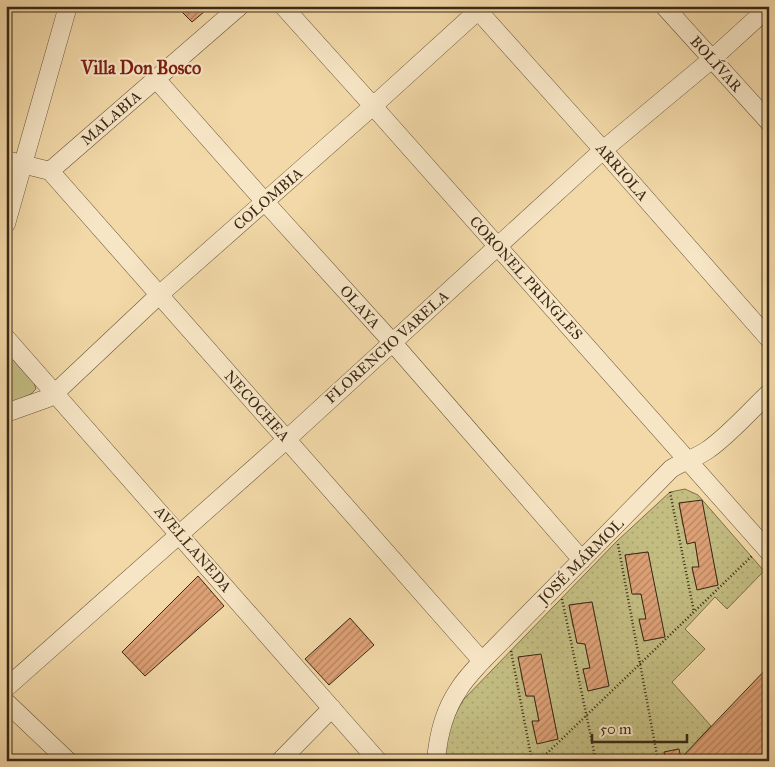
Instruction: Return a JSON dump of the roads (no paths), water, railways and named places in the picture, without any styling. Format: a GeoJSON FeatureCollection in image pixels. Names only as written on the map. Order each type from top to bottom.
{"type":"FeatureCollection","features":[{"type":"Feature","properties":{"kind":"street"},"geometry":{"type":"LineString","coordinates":[[6,224],[15,163],[68,6]]}},
{"type":"Feature","properties":{"kind":"street","name":"MALABIA"},"geometry":{"type":"LineString","coordinates":[[50,171],[240,6]]}},
{"type":"Feature","properties":{"kind":"street","name":"CORONEL PRINGLES"},"geometry":{"type":"LineString","coordinates":[[283,6],[689,460],[760,554]]}},
{"type":"Feature","properties":{"kind":"street","name":"BOLÍVAR"},"geometry":{"type":"LineString","coordinates":[[664,6],[769,122]]}},
{"type":"Feature","properties":{"kind":"street","name":"FLORENCIO VARELA"},"geometry":{"type":"LineString","coordinates":[[8,684],[287,439],[603,150],[712,59],[769,7]]}},
{"type":"Feature","properties":{"kind":"street","name":"COLOMBIA"},"geometry":{"type":"LineString","coordinates":[[6,413],[48,398],[55,393],[159,296],[374,106],[478,8]]}},
{"type":"Feature","properties":{"kind":"street","name":"ARRIOLA"},"geometry":{"type":"LineString","coordinates":[[478,8],[769,339]]}},
{"type":"Feature","properties":{"kind":"street","name":"OLAYA"},"geometry":{"type":"LineString","coordinates":[[156,79],[393,343],[582,560]]}},
{"type":"Feature","properties":{"kind":"street"},"geometry":{"type":"LineString","coordinates":[[15,163],[50,171]]}},
{"type":"Feature","properties":{"kind":"street","name":"NECOCHEA"},"geometry":{"type":"LineString","coordinates":[[50,171],[482,662]]}},
{"type":"Feature","properties":{"kind":"street","name":"AVELLANEDA"},"geometry":{"type":"LineString","coordinates":[[6,338],[378,761]]}},
{"type":"Feature","properties":{"kind":"street","name":"JOSÉ MÁRMOL"},"geometry":{"type":"LineString","coordinates":[[436,761],[441,734],[452,700],[459,688],[482,662],[671,469],[712,447],[769,393]]}},
{"type":"Feature","properties":{"kind":"street"},"geometry":{"type":"LineString","coordinates":[[6,702],[68,761]]}},
{"type":"Feature","properties":{"kind":"street"},"geometry":{"type":"LineString","coordinates":[[280,761],[332,708]]}},
{"type":"Feature","properties":{"kind":"district","name":"Villa Don Bosco"},"geometry":{"type":"Point","coordinates":[141,68]}}]}
